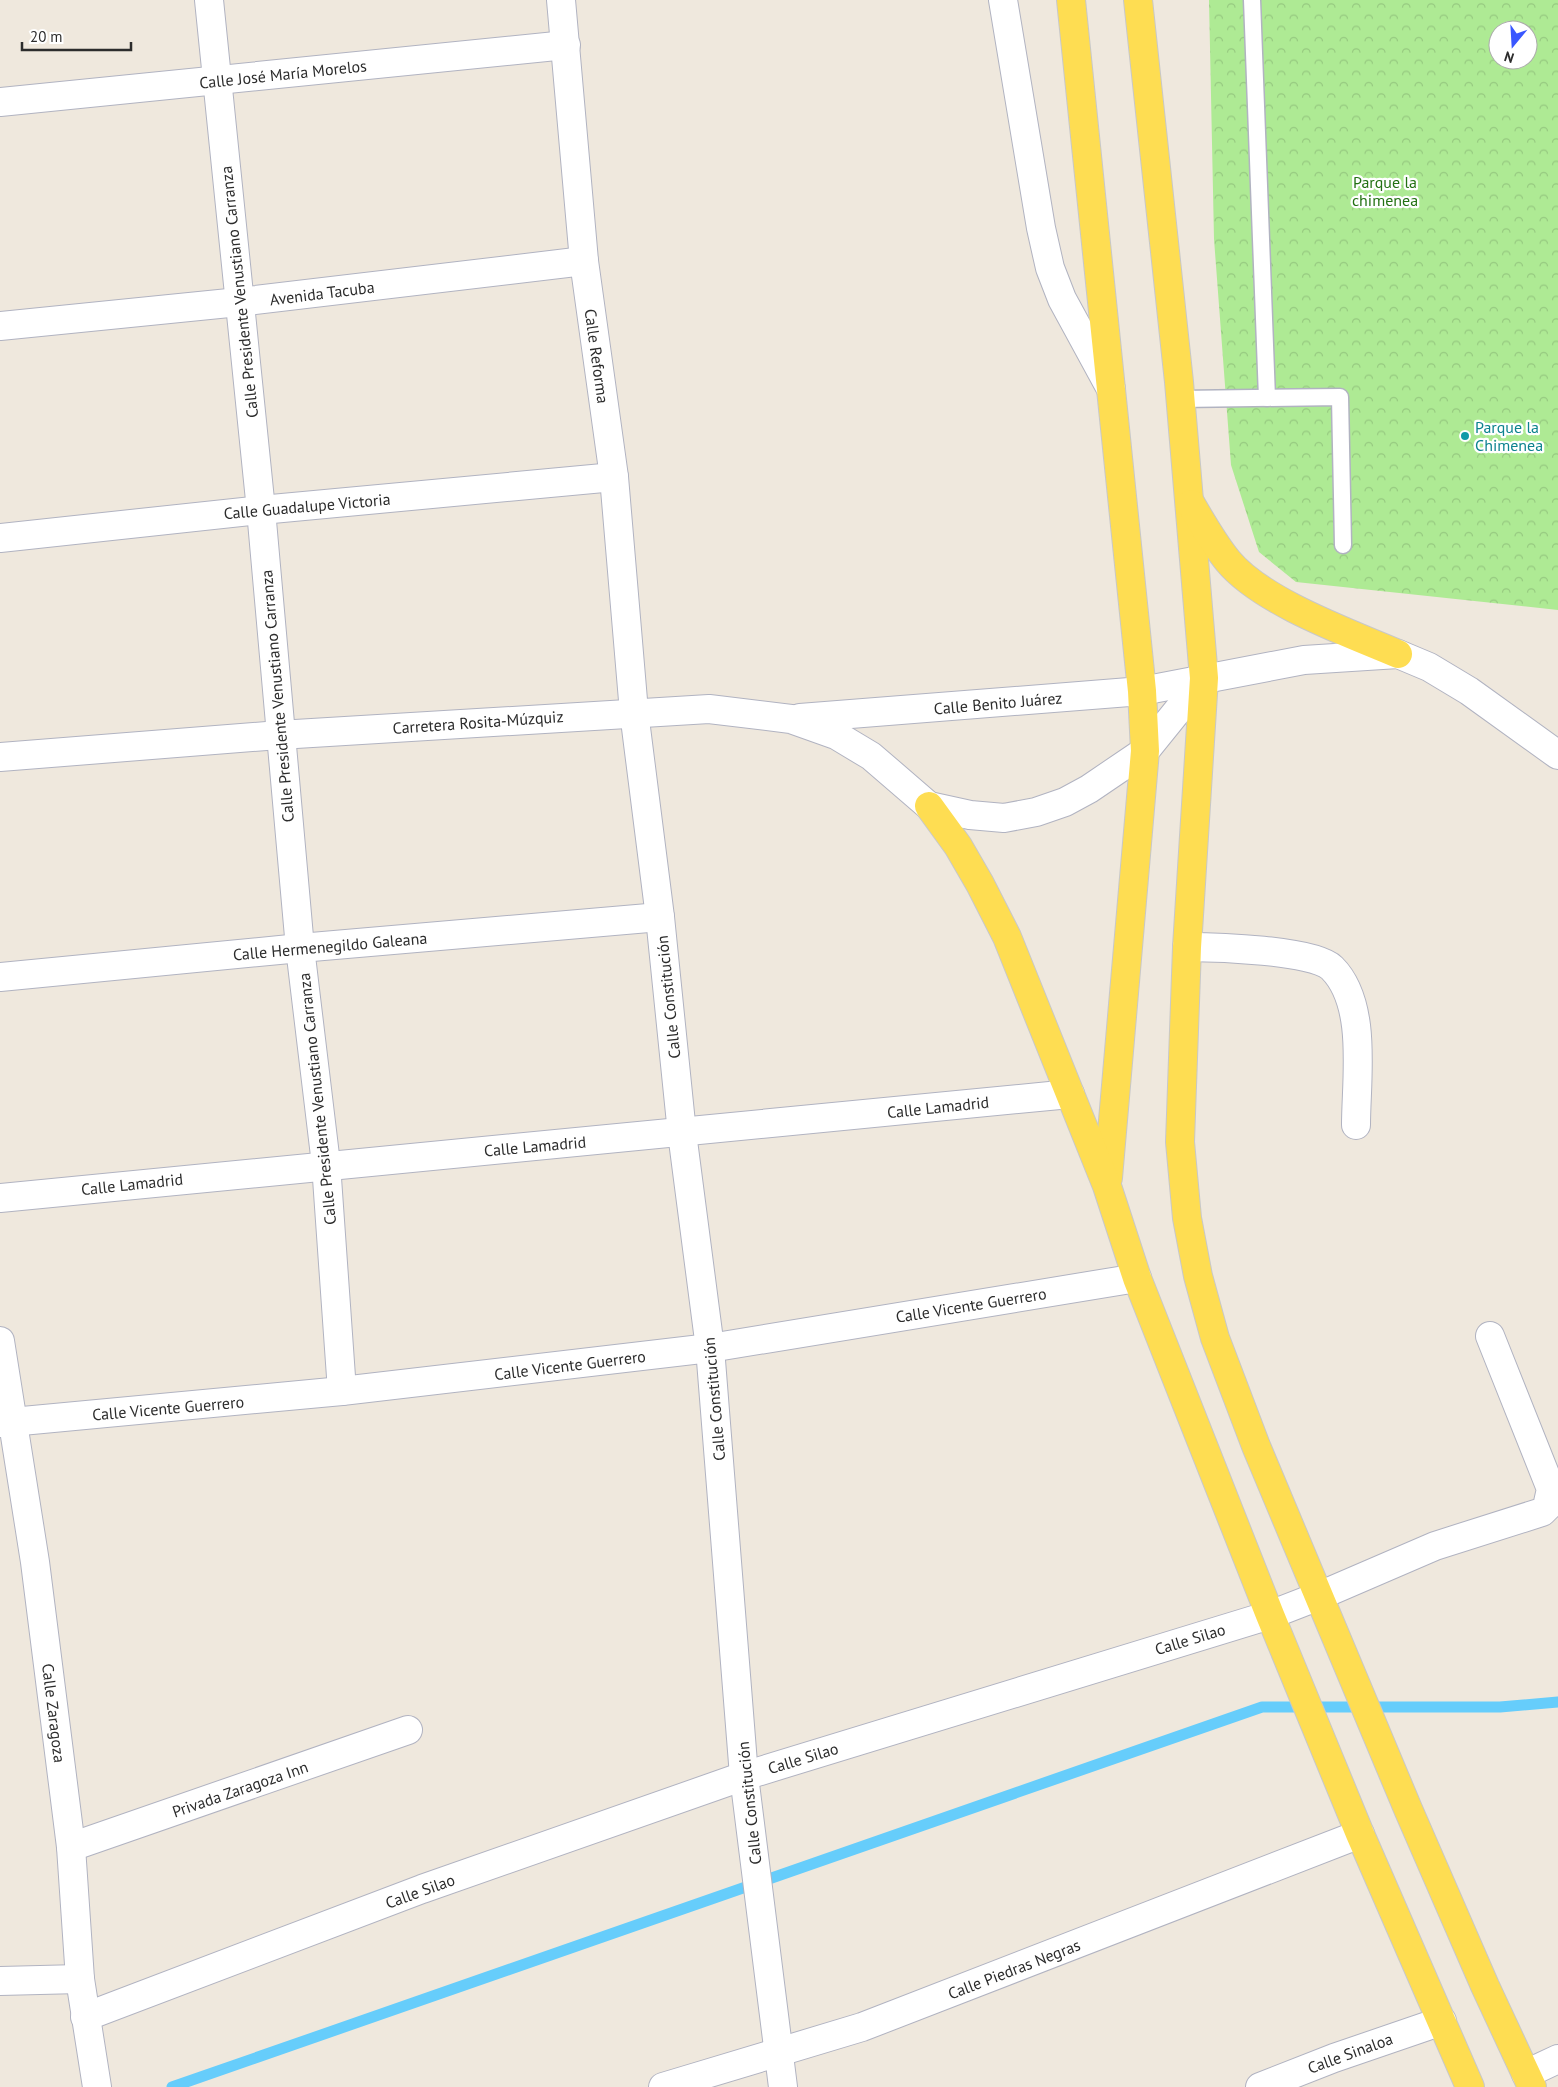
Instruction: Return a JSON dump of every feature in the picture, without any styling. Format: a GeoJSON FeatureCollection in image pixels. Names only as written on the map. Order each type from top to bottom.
{"type":"FeatureCollection","features":[{"type":"Feature","properties":{"kind":"main road"},"geometry":{"type":"LineString","coordinates":[[1070,0],[1142,691],[1145,751],[1107,1186]]}},
{"type":"Feature","properties":{"kind":"main road"},"geometry":{"type":"LineString","coordinates":[[1138,0],[1180,399],[1187,499],[1204,678],[1187,947],[1180,1142],[1188,1218],[1198,1276],[1215,1338],[1256,1446],[1481,1977],[1529,2081]]}},
{"type":"Feature","properties":{"kind":"main road"},"geometry":{"type":"LineString","coordinates":[[1187,499],[1229,563],[1252,582],[1302,612],[1398,654]]}},
{"type":"Feature","properties":{"kind":"main road"},"geometry":{"type":"LineString","coordinates":[[929,806],[958,846],[1007,937],[1107,1186],[1137,1278],[1270,1615],[1360,1834],[1470,2087]]}},
{"type":"Feature","properties":{"kind":"street","name":"Calle Presidente Venustiano Carranza"},"geometry":{"type":"LineString","coordinates":[[208,0],[218,81],[261,510],[279,735],[300,948],[326,1164],[342,1392]]}},
{"type":"Feature","properties":{"kind":"street","name":"Calle Reforma"},"geometry":{"type":"LineString","coordinates":[[561,0],[584,262],[614,477],[634,712]]}},
{"type":"Feature","properties":{"kind":"street"},"geometry":{"type":"LineString","coordinates":[[1003,0],[1041,228],[1050,268],[1062,299],[1111,389]]}},
{"type":"Feature","properties":{"kind":"street","name":"Calle José María Morelos"},"geometry":{"type":"LineString","coordinates":[[0,102],[566,45]]}},
{"type":"Feature","properties":{"kind":"street","name":"Avenida Tacuba"},"geometry":{"type":"LineString","coordinates":[[0,326],[239,302],[584,262]]}},
{"type":"Feature","properties":{"kind":"street","name":"Calle Guadalupe Victoria"},"geometry":{"type":"LineString","coordinates":[[0,538],[261,510],[614,477]]}},
{"type":"Feature","properties":{"kind":"street"},"geometry":{"type":"LineString","coordinates":[[1398,654],[1428,667],[1469,691],[1558,755]]}},
{"type":"Feature","properties":{"kind":"street","name":"Calle Benito Juárez"},"geometry":{"type":"LineString","coordinates":[[791,719],[1142,691],[1304,660],[1398,654]]}},
{"type":"Feature","properties":{"kind":"street"},"geometry":{"type":"LineString","coordinates":[[929,806],[970,815],[1004,818],[1036,812],[1065,802],[1089,789],[1145,751],[1204,678]]}},
{"type":"Feature","properties":{"kind":"street","name":"Carretera Rosita-Múzquiz"},"geometry":{"type":"LineString","coordinates":[[0,757],[279,735],[634,712],[709,710],[791,719],[836,735],[871,756],[929,806]]}},
{"type":"Feature","properties":{"kind":"street","name":"Calle Constitución"},"geometry":{"type":"LineString","coordinates":[[634,712],[660,917],[682,1133],[710,1348],[744,1776],[783,2087]]}},
{"type":"Feature","properties":{"kind":"street","name":"Calle Hermenegildo Galeana"},"geometry":{"type":"LineString","coordinates":[[0,977],[300,948],[660,917]]}},
{"type":"Feature","properties":{"kind":"street"},"geometry":{"type":"LineString","coordinates":[[1187,947],[1232,948],[1301,956],[1331,967],[1344,985],[1352,1004],[1357,1032],[1356,1125]]}},
{"type":"Feature","properties":{"kind":"street","name":"Calle Lamadrid"},"geometry":{"type":"LineString","coordinates":[[0,1198],[326,1164],[682,1133],[1070,1094]]}},
{"type":"Feature","properties":{"kind":"street","name":"Calle Vicente Guerrero"},"geometry":{"type":"LineString","coordinates":[[6,1423],[342,1392],[710,1348],[1137,1278]]}},
{"type":"Feature","properties":{"kind":"street","name":"Calle Silao"},"geometry":{"type":"LineString","coordinates":[[85,2017],[422,1890],[744,1776],[1270,1615],[1435,1546],[1542,1512],[1547,1507],[1551,1489],[1490,1336]]}},
{"type":"Feature","properties":{"kind":"street","name":"Calle Zaragoza"},"geometry":{"type":"LineString","coordinates":[[0,1341],[6,1423],[35,1562],[71,1847],[80,1979],[97,2087]]}},
{"type":"Feature","properties":{"kind":"street","name":"Privada Zaragoza Inn"},"geometry":{"type":"LineString","coordinates":[[71,1847],[408,1730]]}},
{"type":"Feature","properties":{"kind":"street","name":"Calle Piedras Negras"},"geometry":{"type":"LineString","coordinates":[[664,2087],[779,2054],[872,2023],[1360,1834]]}},
{"type":"Feature","properties":{"kind":"street"},"geometry":{"type":"LineString","coordinates":[[0,1981],[80,1979]]}},
{"type":"Feature","properties":{"kind":"street","name":"Calle Sinaloa"},"geometry":{"type":"LineString","coordinates":[[1260,2087],[1334,2058],[1442,2021]]}},
{"type":"Feature","properties":{"kind":"street"},"geometry":{"type":"LineString","coordinates":[[1529,2081],[1558,2059]]}},
{"type":"Feature","properties":{"kind":"lane"},"geometry":{"type":"LineString","coordinates":[[1252,0],[1267,398]]}},
{"type":"Feature","properties":{"kind":"lane"},"geometry":{"type":"LineString","coordinates":[[1180,399],[1340,397],[1343,546]]}},
{"type":"Feature","properties":{"kind":"green space","name":"Parque la chimenea"},"geometry":{"type":"Polygon","coordinates":[[[1209,0],[1558,0],[1558,610],[1296,582],[1259,552],[1231,465],[1214,239],[1209,0]]]}},
{"type":"Feature","properties":{"kind":"waterway"},"geometry":{"type":"LineString","coordinates":[[172,2087],[1262,1707],[1500,1707],[1558,1702]]}},
{"type":"Feature","properties":{"kind":"place","name":"Parque la Chimenea"},"geometry":{"type":"Point","coordinates":[1465,436]}}]}
